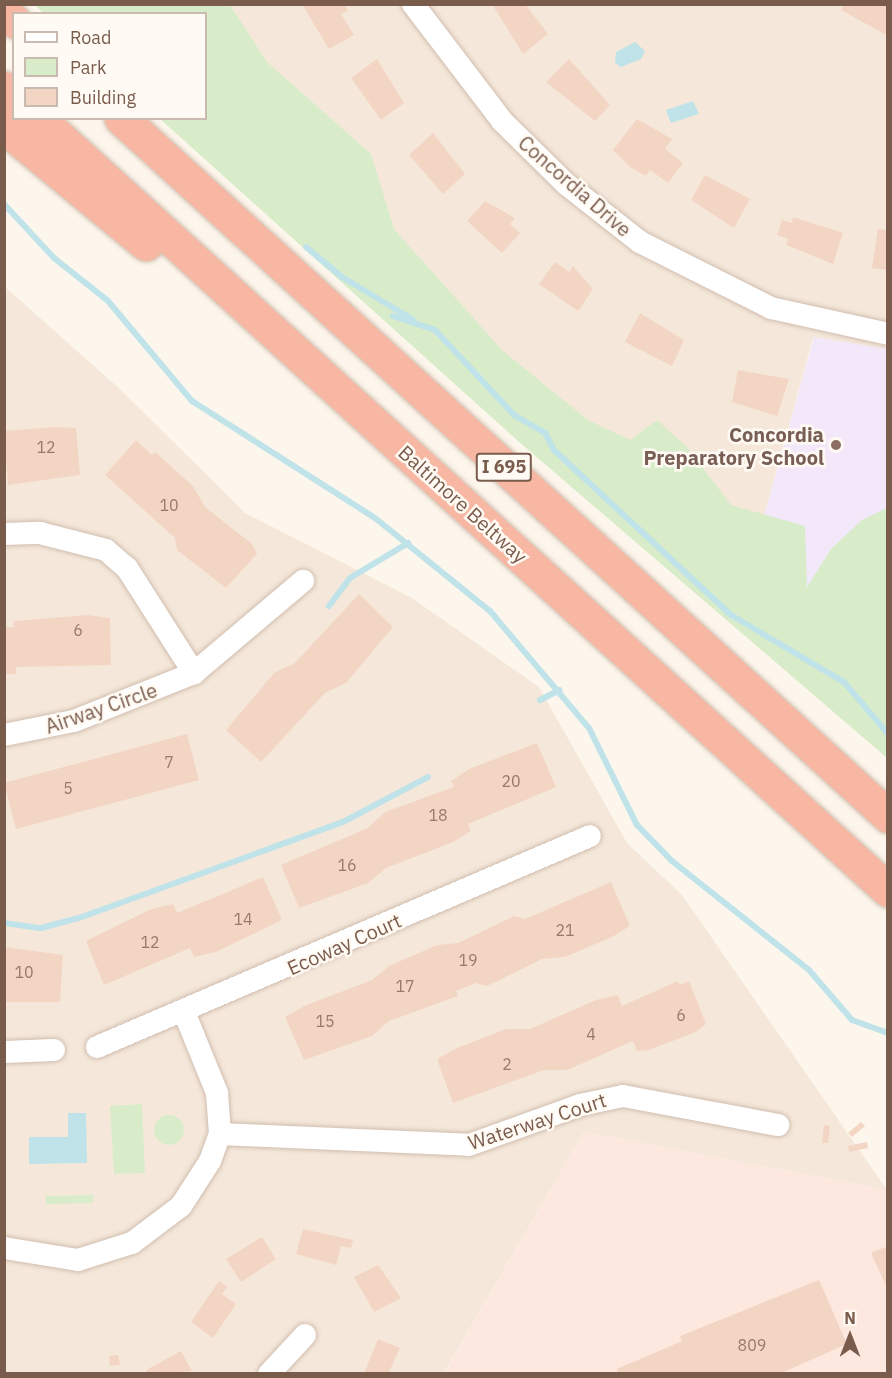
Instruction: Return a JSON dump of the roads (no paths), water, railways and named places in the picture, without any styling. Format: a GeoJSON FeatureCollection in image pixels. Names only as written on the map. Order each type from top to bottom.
{"type":"FeatureCollection","features":[{"type":"Feature","properties":{"kind":"highway","name":"Baltimore Beltway"},"geometry":{"type":"LineString","coordinates":[[40,120],[888,890]]}},
{"type":"Feature","properties":{"kind":"highway","name":"I 695"},"geometry":{"type":"LineString","coordinates":[[123,120],[888,816]]}},
{"type":"Feature","properties":{"kind":"highway"},"geometry":{"type":"LineString","coordinates":[[4,127],[412,458]]}},
{"type":"Feature","properties":{"kind":"street","name":"Concordia Drive"},"geometry":{"type":"LineString","coordinates":[[413,4],[502,121],[566,184],[640,242],[771,308],[888,334]]}},
{"type":"Feature","properties":{"kind":"street"},"geometry":{"type":"LineString","coordinates":[[4,534],[40,533],[106,550],[127,568],[194,673]]}},
{"type":"Feature","properties":{"kind":"street","name":"Airway Circle"},"geometry":{"type":"LineString","coordinates":[[4,735],[74,721],[194,673],[303,581]]}},
{"type":"Feature","properties":{"kind":"street","name":"Ecoway Court"},"geometry":{"type":"LineString","coordinates":[[97,1047],[185,1014],[590,836]]}},
{"type":"Feature","properties":{"kind":"street"},"geometry":{"type":"LineString","coordinates":[[4,1248],[78,1260],[132,1243],[181,1206],[210,1161],[220,1134],[217,1093],[185,1014]]}},
{"type":"Feature","properties":{"kind":"street"},"geometry":{"type":"LineString","coordinates":[[4,1052],[54,1050]]}},
{"type":"Feature","properties":{"kind":"street","name":"Waterway Court"},"geometry":{"type":"LineString","coordinates":[[220,1134],[469,1145],[580,1105],[623,1095],[778,1125]]}},
{"type":"Feature","properties":{"kind":"street"},"geometry":{"type":"LineString","coordinates":[[269,1374],[305,1335]]}},
{"type":"Feature","properties":{"kind":"water"},"geometry":{"type":"Polygon","coordinates":[[[635,42],[645,51],[641,59],[621,67],[615,63],[616,52],[635,42]]]}},
{"type":"Feature","properties":{"kind":"water"},"geometry":{"type":"Polygon","coordinates":[[[693,101],[699,114],[671,123],[666,110],[693,101]]]}},
{"type":"Feature","properties":{"kind":"water"},"geometry":{"type":"Polygon","coordinates":[[[68,1113],[86,1113],[87,1163],[29,1164],[29,1137],[68,1137],[68,1113]]]}},
{"type":"Feature","properties":{"kind":"waterway"},"geometry":{"type":"LineString","coordinates":[[4,204],[54,258],[108,301],[192,401],[375,518],[490,611],[589,728],[637,825],[672,861],[809,970],[852,1020],[888,1033]]}},
{"type":"Feature","properties":{"kind":"waterway"},"geometry":{"type":"LineString","coordinates":[[306,247],[342,277],[412,319]]}},
{"type":"Feature","properties":{"kind":"waterway"},"geometry":{"type":"LineString","coordinates":[[393,316],[435,330],[514,415],[545,433],[554,450],[731,615],[844,682],[888,734]]}},
{"type":"Feature","properties":{"kind":"waterway"},"geometry":{"type":"LineString","coordinates":[[329,606],[350,578],[408,543]]}},
{"type":"Feature","properties":{"kind":"waterway"},"geometry":{"type":"LineString","coordinates":[[540,700],[560,690]]}},
{"type":"Feature","properties":{"kind":"waterway"},"geometry":{"type":"LineString","coordinates":[[4,923],[41,928],[79,918],[343,822],[428,777]]}},
{"type":"Feature","properties":{"kind":"place","name":"Concordia Preparatory School"},"geometry":{"type":"Point","coordinates":[836,445]}}]}
